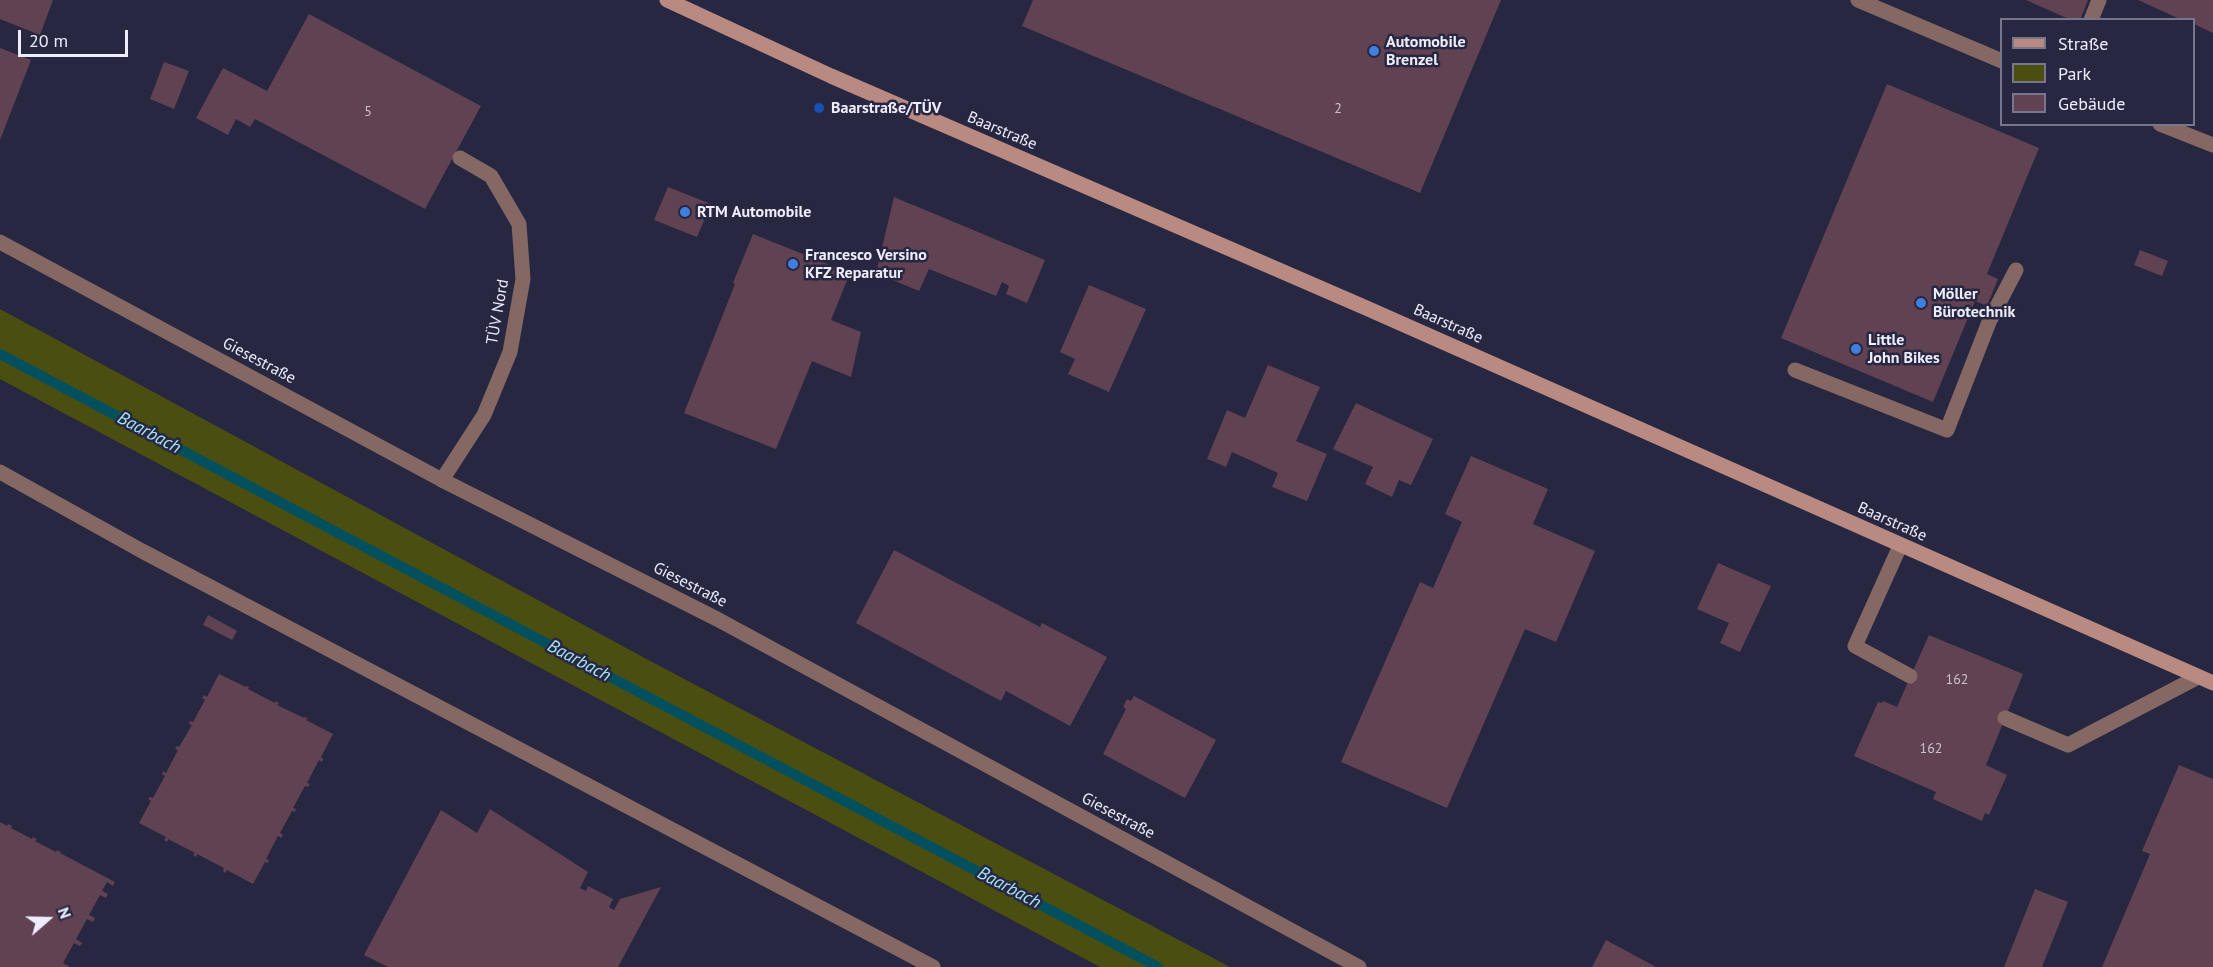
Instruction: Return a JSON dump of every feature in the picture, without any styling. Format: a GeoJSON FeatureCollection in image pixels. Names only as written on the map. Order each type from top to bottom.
{"type":"FeatureCollection","features":[{"type":"Feature","properties":{"kind":"main road","name":"Baarstraße"},"geometry":{"type":"LineString","coordinates":[[667,0],[831,76],[1386,317],[2213,683]]}},
{"type":"Feature","properties":{"kind":"street"},"geometry":{"type":"LineString","coordinates":[[1858,0],[2000,61]]}},
{"type":"Feature","properties":{"kind":"street"},"geometry":{"type":"LineString","coordinates":[[2092,18],[2099,0]]}},
{"type":"Feature","properties":{"kind":"street"},"geometry":{"type":"LineString","coordinates":[[2165,126],[2213,145]]}},
{"type":"Feature","properties":{"kind":"street","name":"TÜV Nord"},"geometry":{"type":"LineString","coordinates":[[442,480],[484,415],[510,352],[523,279],[519,224],[491,176],[460,158]]}},
{"type":"Feature","properties":{"kind":"street","name":"Giesestraße"},"geometry":{"type":"LineString","coordinates":[[0,242],[442,480],[717,619],[1359,967]]}},
{"type":"Feature","properties":{"kind":"street"},"geometry":{"type":"LineString","coordinates":[[1795,370],[1947,430],[1989,322],[2016,270]]}},
{"type":"Feature","properties":{"kind":"street"},"geometry":{"type":"LineString","coordinates":[[0,472],[142,551],[933,967]]}},
{"type":"Feature","properties":{"kind":"street"},"geometry":{"type":"LineString","coordinates":[[1900,546],[1855,646],[1910,676]]}},
{"type":"Feature","properties":{"kind":"street"},"geometry":{"type":"LineString","coordinates":[[2005,718],[2068,745],[2198,677]]}},
{"type":"Feature","properties":{"kind":"green space"},"geometry":{"type":"Polygon","coordinates":[[[0,309],[654,663],[1230,967],[1100,967],[0,379],[0,309]]]}},
{"type":"Feature","properties":{"kind":"building"},"geometry":{"type":"Polygon","coordinates":[[[0,0],[53,0],[40,35],[0,19],[0,0]]]}},
{"type":"Feature","properties":{"kind":"building"},"geometry":{"type":"Polygon","coordinates":[[[1033,0],[1501,0],[1420,193],[1022,26],[1033,0]]]}},
{"type":"Feature","properties":{"kind":"building"},"geometry":{"type":"Polygon","coordinates":[[[2026,0],[2088,0],[2081,18],[2066,18],[2026,0]]]}},
{"type":"Feature","properties":{"kind":"building"},"geometry":{"type":"Polygon","coordinates":[[[2138,0],[2213,0],[2213,33],[2195,24],[2195,18],[2178,18],[2138,0]]]}},
{"type":"Feature","properties":{"kind":"building"},"geometry":{"type":"Polygon","coordinates":[[[309,14],[481,106],[425,209],[255,119],[250,127],[236,119],[228,135],[196,118],[223,68],[267,91],[309,14]]]}},
{"type":"Feature","properties":{"kind":"building"},"geometry":{"type":"Polygon","coordinates":[[[0,48],[31,60],[0,140],[0,48]]]}},
{"type":"Feature","properties":{"kind":"building"},"geometry":{"type":"Polygon","coordinates":[[[164,62],[189,71],[174,109],[150,99],[164,62]]]}},
{"type":"Feature","properties":{"kind":"building"},"geometry":{"type":"Polygon","coordinates":[[[1887,84],[2039,148],[1987,274],[1998,279],[1987,306],[1975,301],[1933,402],[1781,338],[1887,84]]]}},
{"type":"Feature","properties":{"kind":"building"},"geometry":{"type":"Polygon","coordinates":[[[668,187],[711,204],[697,237],[654,220],[668,187]]]}},
{"type":"Feature","properties":{"kind":"building"},"geometry":{"type":"Polygon","coordinates":[[[894,197],[1045,260],[1027,303],[1006,294],[1009,286],[1002,282],[996,296],[929,269],[919,291],[876,273],[894,197]]]}},
{"type":"Feature","properties":{"kind":"building"},"geometry":{"type":"Polygon","coordinates":[[[753,234],[850,273],[831,320],[861,332],[851,377],[812,361],[776,449],[684,413],[753,234]]]}},
{"type":"Feature","properties":{"kind":"building"},"geometry":{"type":"Polygon","coordinates":[[[2140,250],[2168,261],[2162,276],[2134,265],[2140,250]]]}},
{"type":"Feature","properties":{"kind":"building"},"geometry":{"type":"Polygon","coordinates":[[[1089,285],[1146,309],[1109,392],[1068,374],[1075,359],[1060,352],[1089,285]]]}},
{"type":"Feature","properties":{"kind":"building"},"geometry":{"type":"Polygon","coordinates":[[[1268,365],[1320,387],[1296,441],[1327,454],[1307,501],[1272,487],[1278,473],[1232,452],[1226,467],[1207,459],[1227,410],[1245,418],[1268,365]]]}},
{"type":"Feature","properties":{"kind":"building"},"geometry":{"type":"Polygon","coordinates":[[[1356,403],[1433,439],[1411,485],[1399,480],[1392,497],[1365,484],[1373,467],[1333,449],[1356,403]]]}},
{"type":"Feature","properties":{"kind":"building"},"geometry":{"type":"Polygon","coordinates":[[[1471,456],[1548,489],[1533,524],[1595,551],[1556,642],[1525,629],[1447,808],[1341,762],[1420,582],[1433,588],[1462,522],[1445,514],[1471,456]]]}},
{"type":"Feature","properties":{"kind":"building"},"geometry":{"type":"Polygon","coordinates":[[[894,550],[1040,627],[1042,623],[1107,657],[1070,726],[1006,691],[1001,701],[856,623],[894,550]]]}},
{"type":"Feature","properties":{"kind":"building"},"geometry":{"type":"Polygon","coordinates":[[[1718,563],[1771,586],[1740,652],[1720,643],[1729,623],[1697,609],[1718,563]]]}},
{"type":"Feature","properties":{"kind":"building"},"geometry":{"type":"Polygon","coordinates":[[[208,615],[237,631],[232,640],[203,625],[208,615]]]}},
{"type":"Feature","properties":{"kind":"building"},"geometry":{"type":"Polygon","coordinates":[[[1929,635],[2023,674],[1986,765],[2007,775],[1989,815],[1985,813],[1982,821],[1933,799],[1936,792],[1854,756],[1878,702],[1883,701],[1897,707],[1929,635]]]}},
{"type":"Feature","properties":{"kind":"building"},"geometry":{"type":"Polygon","coordinates":[[[219,674],[279,703],[277,705],[308,718],[306,720],[333,734],[321,757],[322,762],[319,760],[307,783],[310,784],[308,787],[305,786],[293,808],[296,809],[295,812],[292,811],[280,833],[283,835],[281,838],[278,836],[266,859],[269,860],[268,863],[265,862],[253,884],[227,870],[225,873],[224,868],[197,854],[196,857],[193,855],[195,853],[168,839],[167,842],[164,840],[166,837],[139,823],[151,801],[148,799],[153,798],[165,776],[162,774],[163,771],[166,773],[178,750],[175,749],[179,747],[192,725],[189,724],[190,721],[193,722],[205,700],[202,698],[204,695],[207,697],[219,674]]]}},
{"type":"Feature","properties":{"kind":"building"},"geometry":{"type":"Polygon","coordinates":[[[1134,696],[1216,740],[1185,798],[1103,754],[1126,709],[1123,707],[1127,699],[1131,701],[1134,696]]]}},
{"type":"Feature","properties":{"kind":"building"},"geometry":{"type":"Polygon","coordinates":[[[2179,765],[2213,779],[2213,967],[2102,967],[2150,854],[2142,851],[2179,765]]]}},
{"type":"Feature","properties":{"kind":"building"},"geometry":{"type":"Polygon","coordinates":[[[490,809],[588,872],[580,888],[586,891],[588,886],[613,899],[609,907],[614,910],[620,899],[661,887],[618,967],[388,967],[364,955],[441,810],[477,833],[490,809]]]}},
{"type":"Feature","properties":{"kind":"building"},"geometry":{"type":"Polygon","coordinates":[[[0,822],[12,826],[11,828],[32,839],[33,837],[37,839],[35,841],[56,852],[57,850],[61,852],[115,882],[113,886],[107,882],[102,891],[108,894],[106,898],[100,895],[89,915],[95,918],[93,922],[87,919],[76,939],[82,943],[80,946],[74,943],[63,963],[70,967],[0,967],[0,822]]]}},
{"type":"Feature","properties":{"kind":"building"},"geometry":{"type":"Polygon","coordinates":[[[2035,889],[2068,902],[2042,967],[2004,967],[2035,889]]]}},
{"type":"Feature","properties":{"kind":"building"},"geometry":{"type":"Polygon","coordinates":[[[1606,940],[1656,967],[1592,967],[1606,940]]]}},
{"type":"Feature","properties":{"kind":"waterway","name":"Baarbach"},"geometry":{"type":"LineString","coordinates":[[0,354],[1158,967]]}},
{"type":"Feature","properties":{"kind":"place","name":"Automobile Brenzel"},"geometry":{"type":"Point","coordinates":[1374,51]}},
{"type":"Feature","properties":{"kind":"place","name":"Baarstraße/TÜV"},"geometry":{"type":"Point","coordinates":[819,108]}},
{"type":"Feature","properties":{"kind":"place","name":"RTM Automobile"},"geometry":{"type":"Point","coordinates":[685,212]}},
{"type":"Feature","properties":{"kind":"place","name":"Francesco Versino KFZ Reparatur"},"geometry":{"type":"Point","coordinates":[793,264]}},
{"type":"Feature","properties":{"kind":"place","name":"Möller Bürotechnik"},"geometry":{"type":"Point","coordinates":[1921,303]}},
{"type":"Feature","properties":{"kind":"place","name":"Little John Bikes"},"geometry":{"type":"Point","coordinates":[1856,349]}}]}
